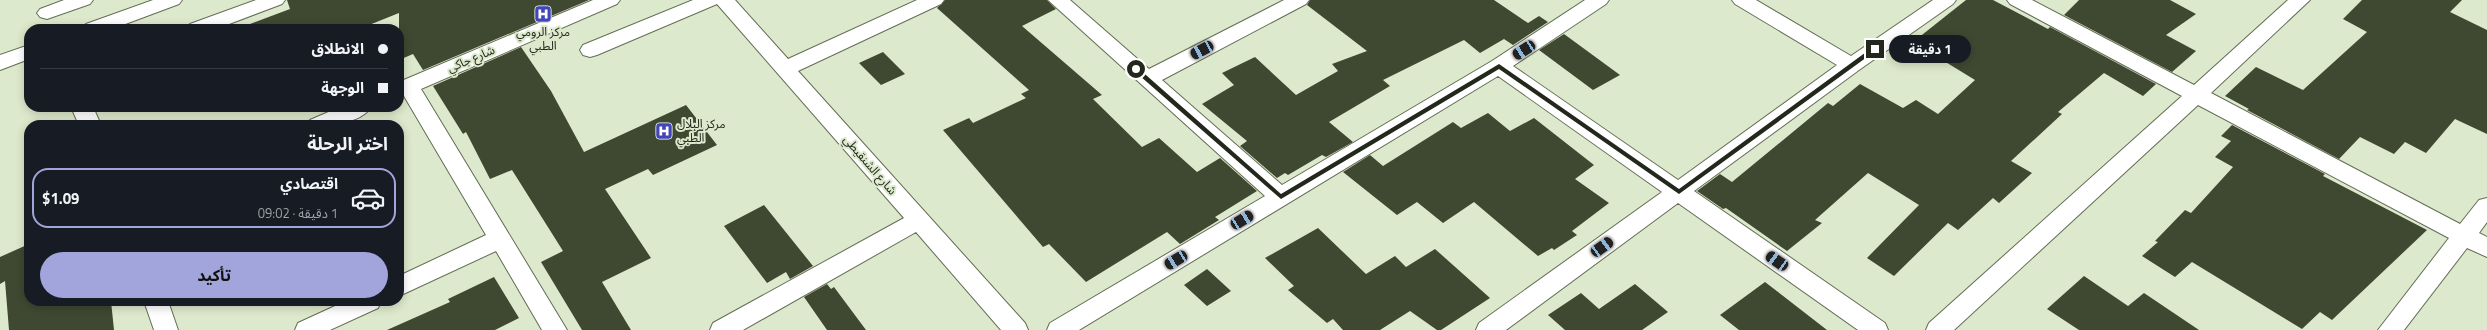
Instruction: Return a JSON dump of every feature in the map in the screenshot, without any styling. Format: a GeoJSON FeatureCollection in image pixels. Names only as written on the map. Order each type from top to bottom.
{"type":"FeatureCollection","features":[{"type":"Feature","properties":{"kind":"street"},"geometry":{"type":"LineString","coordinates":[[48,14],[83,0]]}},
{"type":"Feature","properties":{"kind":"street"},"geometry":{"type":"LineString","coordinates":[[107,24],[172,0]]}},
{"type":"Feature","properties":{"kind":"street"},"geometry":{"type":"LineString","coordinates":[[210,24],[275,0]]}},
{"type":"Feature","properties":{"kind":"street","name":"شارع جاكي"},"geometry":{"type":"LineString","coordinates":[[404,88],[610,0]]}},
{"type":"Feature","properties":{"kind":"street"},"geometry":{"type":"LineString","coordinates":[[590,50],[710,0]]}},
{"type":"Feature","properties":{"kind":"street","name":"شارع الشنقيطي"},"geometry":{"type":"LineString","coordinates":[[724,0],[786,68],[1016,330]]}},
{"type":"Feature","properties":{"kind":"street"},"geometry":{"type":"LineString","coordinates":[[786,68],[934,0]]}},
{"type":"Feature","properties":{"kind":"street"},"geometry":{"type":"LineString","coordinates":[[1058,0],[1281,197]]}},
{"type":"Feature","properties":{"kind":"street"},"geometry":{"type":"LineString","coordinates":[[1146,79],[1299,0]]}},
{"type":"Feature","properties":{"kind":"street"},"geometry":{"type":"LineString","coordinates":[[1059,330],[1499,66],[1599,0]]}},
{"type":"Feature","properties":{"kind":"street"},"geometry":{"type":"LineString","coordinates":[[1742,0],[1852,65]]}},
{"type":"Feature","properties":{"kind":"street"},"geometry":{"type":"LineString","coordinates":[[1488,330],[1852,65],[1946,0]]}},
{"type":"Feature","properties":{"kind":"street"},"geometry":{"type":"LineString","coordinates":[[2017,0],[2487,248]]}},
{"type":"Feature","properties":{"kind":"street"},"geometry":{"type":"LineString","coordinates":[[1938,330],[2198,95],[2300,0]]}},
{"type":"Feature","properties":{"kind":"street"},"geometry":{"type":"LineString","coordinates":[[0,63],[24,54]]}},
{"type":"Feature","properties":{"kind":"street"},"geometry":{"type":"LineString","coordinates":[[1499,66],[1876,330]]}},
{"type":"Feature","properties":{"kind":"street"},"geometry":{"type":"LineString","coordinates":[[404,88],[500,239],[555,330]]}},
{"type":"Feature","properties":{"kind":"street"},"geometry":{"type":"LineString","coordinates":[[330,120],[348,112]]}},
{"type":"Feature","properties":{"kind":"street"},"geometry":{"type":"LineString","coordinates":[[2390,330],[2487,206]]}},
{"type":"Feature","properties":{"kind":"street"},"geometry":{"type":"LineString","coordinates":[[722,330],[919,220]]}},
{"type":"Feature","properties":{"kind":"street"},"geometry":{"type":"LineString","coordinates":[[404,285],[500,239]]}},
{"type":"Feature","properties":{"kind":"street"},"geometry":{"type":"LineString","coordinates":[[158,306],[166,330]]}},
{"type":"Feature","properties":{"kind":"street"},"geometry":{"type":"LineString","coordinates":[[307,330],[358,306]]}},
{"type":"Feature","properties":{"kind":"building"},"geometry":{"type":"Polygon","coordinates":[[[287,0],[589,0],[423,70],[413,54],[404,58],[404,24],[399,24],[399,13],[372,24],[250,24],[290,9],[287,0]]]}},
{"type":"Feature","properties":{"kind":"building"},"geometry":{"type":"Polygon","coordinates":[[[945,0],[1047,0],[1056,9],[1022,26],[1102,95],[1093,99],[1142,147],[1159,138],[1197,172],[1220,158],[1257,191],[1215,217],[1219,220],[1180,244],[1167,232],[1086,282],[1049,244],[1043,247],[943,130],[969,118],[973,123],[1026,98],[1021,94],[1029,90],[937,8],[945,0]]]}},
{"type":"Feature","properties":{"kind":"building"},"geometry":{"type":"Polygon","coordinates":[[[1310,0],[1494,0],[1528,23],[1539,16],[1548,22],[1513,45],[1504,39],[1480,53],[1464,40],[1383,80],[1390,86],[1329,122],[1353,142],[1326,157],[1322,155],[1288,175],[1285,173],[1277,178],[1240,146],[1247,141],[1202,104],[1234,85],[1222,73],[1255,57],[1296,95],[1338,71],[1332,64],[1367,51],[1307,5],[1310,0]]]}},
{"type":"Feature","properties":{"kind":"building"},"geometry":{"type":"Polygon","coordinates":[[[1966,0],[1993,0],[2048,29],[2050,27],[2156,84],[2143,96],[2104,73],[2058,112],[2062,114],[2011,161],[2032,173],[1999,203],[1993,198],[1958,230],[1948,223],[1894,276],[1867,258],[1919,205],[1868,173],[1815,220],[1822,223],[1787,251],[1726,208],[1723,209],[1697,191],[1720,174],[1732,182],[1828,103],[1833,106],[1860,84],[1903,108],[1916,100],[1938,114],[1975,80],[1913,42],[1966,0]]]}},
{"type":"Feature","properties":{"kind":"building"},"geometry":{"type":"Polygon","coordinates":[[[2079,0],[2170,0],[2196,14],[2166,35],[2196,51],[2172,72],[2064,15],[2079,0]]]}},
{"type":"Feature","properties":{"kind":"building"},"geometry":{"type":"Polygon","coordinates":[[[2362,0],[2462,0],[2450,12],[2487,30],[2487,134],[2455,119],[2426,153],[2405,142],[2394,154],[2360,137],[2339,159],[2247,110],[2249,109],[2225,96],[2256,67],[2303,90],[2367,32],[2343,19],[2362,0]]]}},
{"type":"Feature","properties":{"kind":"building"},"geometry":{"type":"Polygon","coordinates":[[[1564,34],[1620,75],[1593,90],[1539,50],[1564,34]]]}},
{"type":"Feature","properties":{"kind":"building"},"geometry":{"type":"Polygon","coordinates":[[[521,47],[551,91],[584,152],[686,105],[717,145],[653,175],[648,169],[605,189],[651,258],[602,282],[631,330],[582,330],[541,262],[563,251],[512,170],[490,179],[466,132],[463,134],[433,86],[521,47]]]}},
{"type":"Feature","properties":{"kind":"building"},"geometry":{"type":"Polygon","coordinates":[[[883,52],[905,74],[881,85],[859,63],[883,52]]]}},
{"type":"Feature","properties":{"kind":"building"},"geometry":{"type":"Polygon","coordinates":[[[1488,113],[1510,131],[1534,118],[1594,165],[1575,179],[1609,203],[1572,231],[1577,235],[1554,250],[1552,248],[1538,256],[1474,202],[1443,223],[1417,202],[1397,215],[1343,172],[1370,155],[1383,166],[1453,122],[1461,128],[1488,113]]]}},
{"type":"Feature","properties":{"kind":"building"},"geometry":{"type":"Polygon","coordinates":[[[2232,125],[2325,174],[2323,176],[2427,230],[2332,320],[2320,312],[2302,329],[2192,262],[2175,277],[2142,256],[2158,242],[2155,241],[2185,210],[2191,213],[2233,167],[2215,157],[2231,141],[2221,136],[2232,125]]]}},
{"type":"Feature","properties":{"kind":"building"},"geometry":{"type":"Polygon","coordinates":[[[764,205],[813,266],[790,279],[786,272],[767,283],[724,226],[764,205]]]}},
{"type":"Feature","properties":{"kind":"building"},"geometry":{"type":"Polygon","coordinates":[[[1318,228],[1366,274],[1395,256],[1406,267],[1435,249],[1490,298],[1441,330],[1437,330],[1410,311],[1380,330],[1343,330],[1333,319],[1327,323],[1288,290],[1294,286],[1265,258],[1318,228]]]}},
{"type":"Feature","properties":{"kind":"building"},"geometry":{"type":"Polygon","coordinates":[[[24,246],[24,306],[112,306],[114,330],[9,330],[5,281],[0,284],[0,257],[24,246]]]}},
{"type":"Feature","properties":{"kind":"building"},"geometry":{"type":"Polygon","coordinates":[[[1207,269],[1231,291],[1207,306],[1184,285],[1207,269]]]}},
{"type":"Feature","properties":{"kind":"building"},"geometry":{"type":"Polygon","coordinates":[[[2084,276],[2128,306],[2144,293],[2199,330],[2079,330],[2047,309],[2084,276]]]}},
{"type":"Feature","properties":{"kind":"building"},"geometry":{"type":"Polygon","coordinates":[[[494,277],[519,318],[495,330],[387,330],[450,302],[448,299],[494,277]]]}},
{"type":"Feature","properties":{"kind":"building"},"geometry":{"type":"Polygon","coordinates":[[[1765,282],[1827,330],[1739,330],[1720,315],[1765,282]]]}},
{"type":"Feature","properties":{"kind":"building"},"geometry":{"type":"Polygon","coordinates":[[[827,284],[831,289],[834,287],[866,330],[827,330],[804,297],[827,284]]]}},
{"type":"Feature","properties":{"kind":"building"},"geometry":{"type":"Polygon","coordinates":[[[1635,284],[1668,312],[1642,330],[1565,330],[1548,315],[1581,293],[1599,309],[1635,284]]]}},
{"type":"Feature","properties":{"kind":"place","name":"مركز الرومي الطبي"},"geometry":{"type":"Point","coordinates":[543,14]}},
{"type":"Feature","properties":{"kind":"place","name":"مركز البلال الطبي"},"geometry":{"type":"Point","coordinates":[664,131]}},
{"type":"Feature","properties":{"kind":"route"},"geometry":{"type":"LineString","coordinates":[[1136,69],[1281,197],[1499,66],[1679,192],[1875,49]]}}]}
